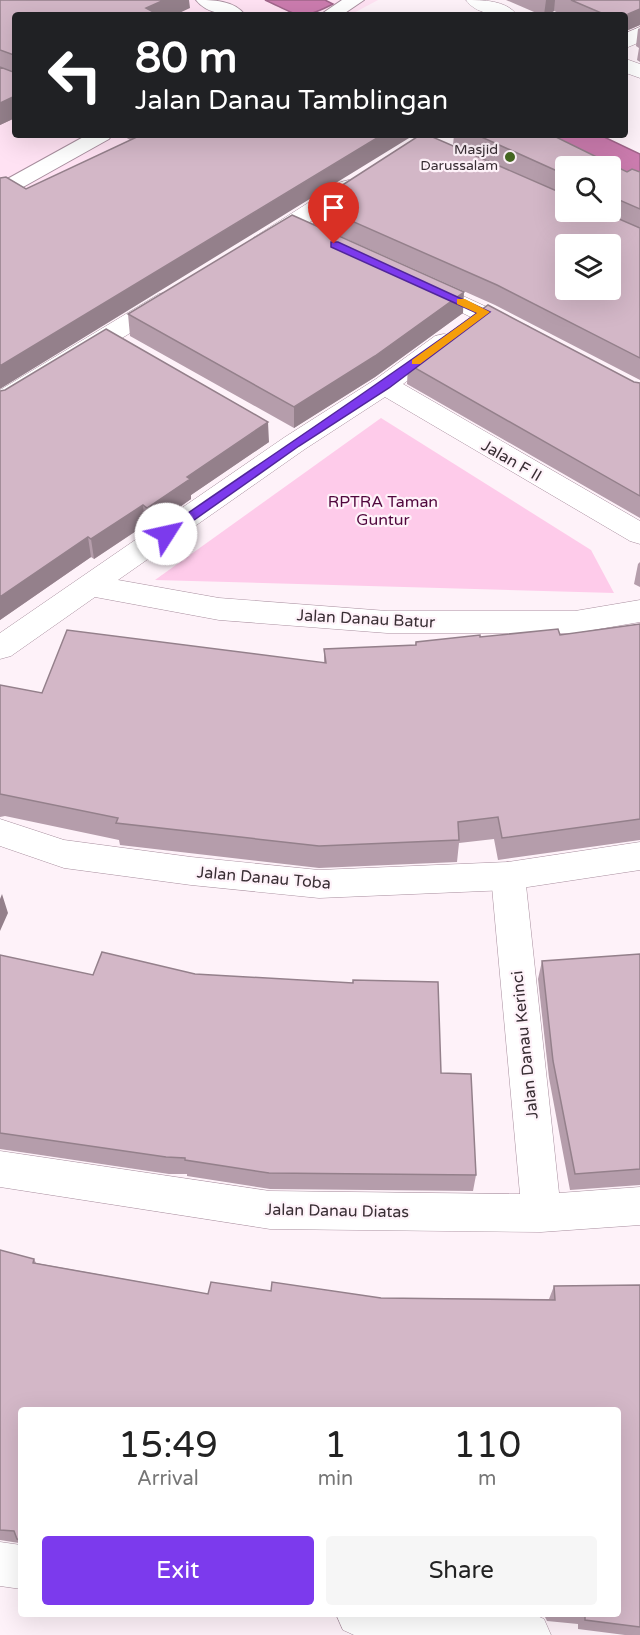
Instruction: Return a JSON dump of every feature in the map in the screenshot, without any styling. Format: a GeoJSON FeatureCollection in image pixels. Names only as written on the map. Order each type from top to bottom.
{"type":"FeatureCollection","features":[{"type":"Feature","properties":{"kind":"street"},"geometry":{"type":"LineString","coordinates":[[476,0],[501,12]]}},
{"type":"Feature","properties":{"kind":"street"},"geometry":{"type":"LineString","coordinates":[[240,256],[302,230],[371,173]]}},
{"type":"Feature","properties":{"kind":"street"},"geometry":{"type":"LineString","coordinates":[[399,273],[485,312],[547,345]]}},
{"type":"Feature","properties":{"kind":"street"},"geometry":{"type":"LineString","coordinates":[[0,402],[189,286]]}},
{"type":"Feature","properties":{"kind":"street"},"geometry":{"type":"LineString","coordinates":[[0,648],[92,586],[285,438],[385,385],[485,312]]}},
{"type":"Feature","properties":{"kind":"street"},"geometry":{"type":"LineString","coordinates":[[106,335],[136,352]]}},
{"type":"Feature","properties":{"kind":"street","name":"Jalan F II"},"geometry":{"type":"LineString","coordinates":[[385,385],[640,534]]}},
{"type":"Feature","properties":{"kind":"street","name":"Jalan Danau Batur"},"geometry":{"type":"LineString","coordinates":[[92,586],[219,609],[387,622],[574,622],[640,611]]}},
{"type":"Feature","properties":{"kind":"street","name":"Jalan Danau Toba"},"geometry":{"type":"LineString","coordinates":[[0,832],[64,854],[191,871],[319,884],[508,876],[640,856]]}},
{"type":"Feature","properties":{"kind":"street","name":"Jalan Danau Kerinci"},"geometry":{"type":"LineString","coordinates":[[508,876],[541,1213]]}},
{"type":"Feature","properties":{"kind":"street","name":"Jalan Danau Diatas"},"geometry":{"type":"LineString","coordinates":[[0,1169],[270,1210],[541,1213],[640,1206]]}},
{"type":"Feature","properties":{"kind":"street"},"geometry":{"type":"LineString","coordinates":[[0,1564],[18,1567]]}},
{"type":"Feature","properties":{"kind":"street"},"geometry":{"type":"LineString","coordinates":[[383,1617],[528,1635]]}},
{"type":"Feature","properties":{"kind":"lane"},"geometry":{"type":"LineString","coordinates":[[204,0],[230,12]]}},
{"type":"Feature","properties":{"kind":"lane"},"geometry":{"type":"LineString","coordinates":[[334,12],[355,0]]}},
{"type":"Feature","properties":{"kind":"lane"},"geometry":{"type":"LineString","coordinates":[[0,192],[97,138]]}},
{"type":"Feature","properties":{"kind":"shaded area"},"geometry":{"type":"Polygon","coordinates":[[[0,0],[378,0],[356,12],[12,12],[12,138],[135,138],[0,215],[0,0]]]}},
{"type":"Feature","properties":{"kind":"shaded area"},"geometry":{"type":"Polygon","coordinates":[[[265,0],[325,0],[333,4],[316,12],[290,12],[265,0]]]}},
{"type":"Feature","properties":{"kind":"shaded area"},"geometry":{"type":"Polygon","coordinates":[[[549,138],[606,138],[640,154],[640,180],[621,171],[621,156],[588,156],[549,138]]]}},
{"type":"Feature","properties":{"kind":"green space","name":"RPTRA Taman Guntur"},"geometry":{"type":"Polygon","coordinates":[[[381,418],[591,550],[614,593],[155,580],[381,418]]]}},
{"type":"Feature","properties":{"kind":"building"},"geometry":{"type":"Polygon","coordinates":[[[0,0],[164,0],[146,8],[153,12],[12,12],[12,54],[0,50],[0,0]]]}},
{"type":"Feature","properties":{"kind":"building"},"geometry":{"type":"Polygon","coordinates":[[[571,0],[640,0],[640,9],[628,14],[628,12],[599,12],[571,0]]]}},
{"type":"Feature","properties":{"kind":"building"},"geometry":{"type":"Polygon","coordinates":[[[0,67],[12,72],[12,97],[0,103],[0,67]]]}},
{"type":"Feature","properties":{"kind":"building"},"geometry":{"type":"Polygon","coordinates":[[[135,138],[377,138],[0,366],[0,178],[6,177],[26,189],[135,138]]]}},
{"type":"Feature","properties":{"kind":"building"},"geometry":{"type":"Polygon","coordinates":[[[415,138],[435,138],[555,190],[555,222],[621,222],[621,220],[640,228],[640,358],[497,285],[313,204],[415,138]]]}},
{"type":"Feature","properties":{"kind":"building"},"geometry":{"type":"Polygon","coordinates":[[[484,138],[558,138],[595,156],[555,156],[555,170],[484,138]]]}},
{"type":"Feature","properties":{"kind":"building"},"geometry":{"type":"Polygon","coordinates":[[[621,169],[627,172],[632,169],[640,172],[640,209],[621,201],[621,169]]]}},
{"type":"Feature","properties":{"kind":"building"},"geometry":{"type":"Polygon","coordinates":[[[292,215],[464,292],[375,356],[294,407],[128,314],[292,215]]]}},
{"type":"Feature","properties":{"kind":"building"},"geometry":{"type":"Polygon","coordinates":[[[488,305],[634,382],[640,383],[640,496],[408,364],[488,305]]]}},
{"type":"Feature","properties":{"kind":"building"},"geometry":{"type":"Polygon","coordinates":[[[106,329],[268,422],[187,477],[190,479],[147,508],[143,505],[91,539],[88,537],[0,597],[0,391],[106,329]]]}},
{"type":"Feature","properties":{"kind":"building"},"geometry":{"type":"Polygon","coordinates":[[[640,624],[640,819],[502,838],[498,817],[458,822],[459,840],[319,846],[116,823],[118,818],[0,794],[0,685],[42,693],[67,630],[326,663],[324,649],[416,645],[416,642],[558,629],[560,635],[640,624]]]}},
{"type":"Feature","properties":{"kind":"building"},"geometry":{"type":"Polygon","coordinates":[[[102,952],[195,974],[353,983],[353,980],[438,982],[441,1073],[471,1074],[476,1175],[269,1173],[185,1160],[185,1158],[0,1133],[0,955],[93,975],[102,952]]]}},
{"type":"Feature","properties":{"kind":"building"},"geometry":{"type":"Polygon","coordinates":[[[640,954],[640,1169],[575,1174],[553,1061],[542,961],[640,954]]]}},
{"type":"Feature","properties":{"kind":"building"},"geometry":{"type":"Polygon","coordinates":[[[0,1250],[34,1259],[33,1263],[208,1294],[211,1282],[271,1291],[272,1282],[381,1298],[555,1300],[554,1286],[640,1285],[640,1627],[585,1620],[585,1617],[621,1617],[621,1407],[18,1407],[18,1539],[14,1531],[0,1530],[0,1250]]]}},
{"type":"Feature","properties":{"kind":"slow traffic"},"geometry":{"type":"LineString","coordinates":[[416,362],[485,312],[461,302]]}},
{"type":"Feature","properties":{"kind":"place","name":"Masjid Darussalam"},"geometry":{"type":"Point","coordinates":[510,157]}},
{"type":"Feature","properties":{"kind":"route"},"geometry":{"type":"LineString","coordinates":[[166,534],[295,443],[385,385],[485,312],[334,244]]}}]}
